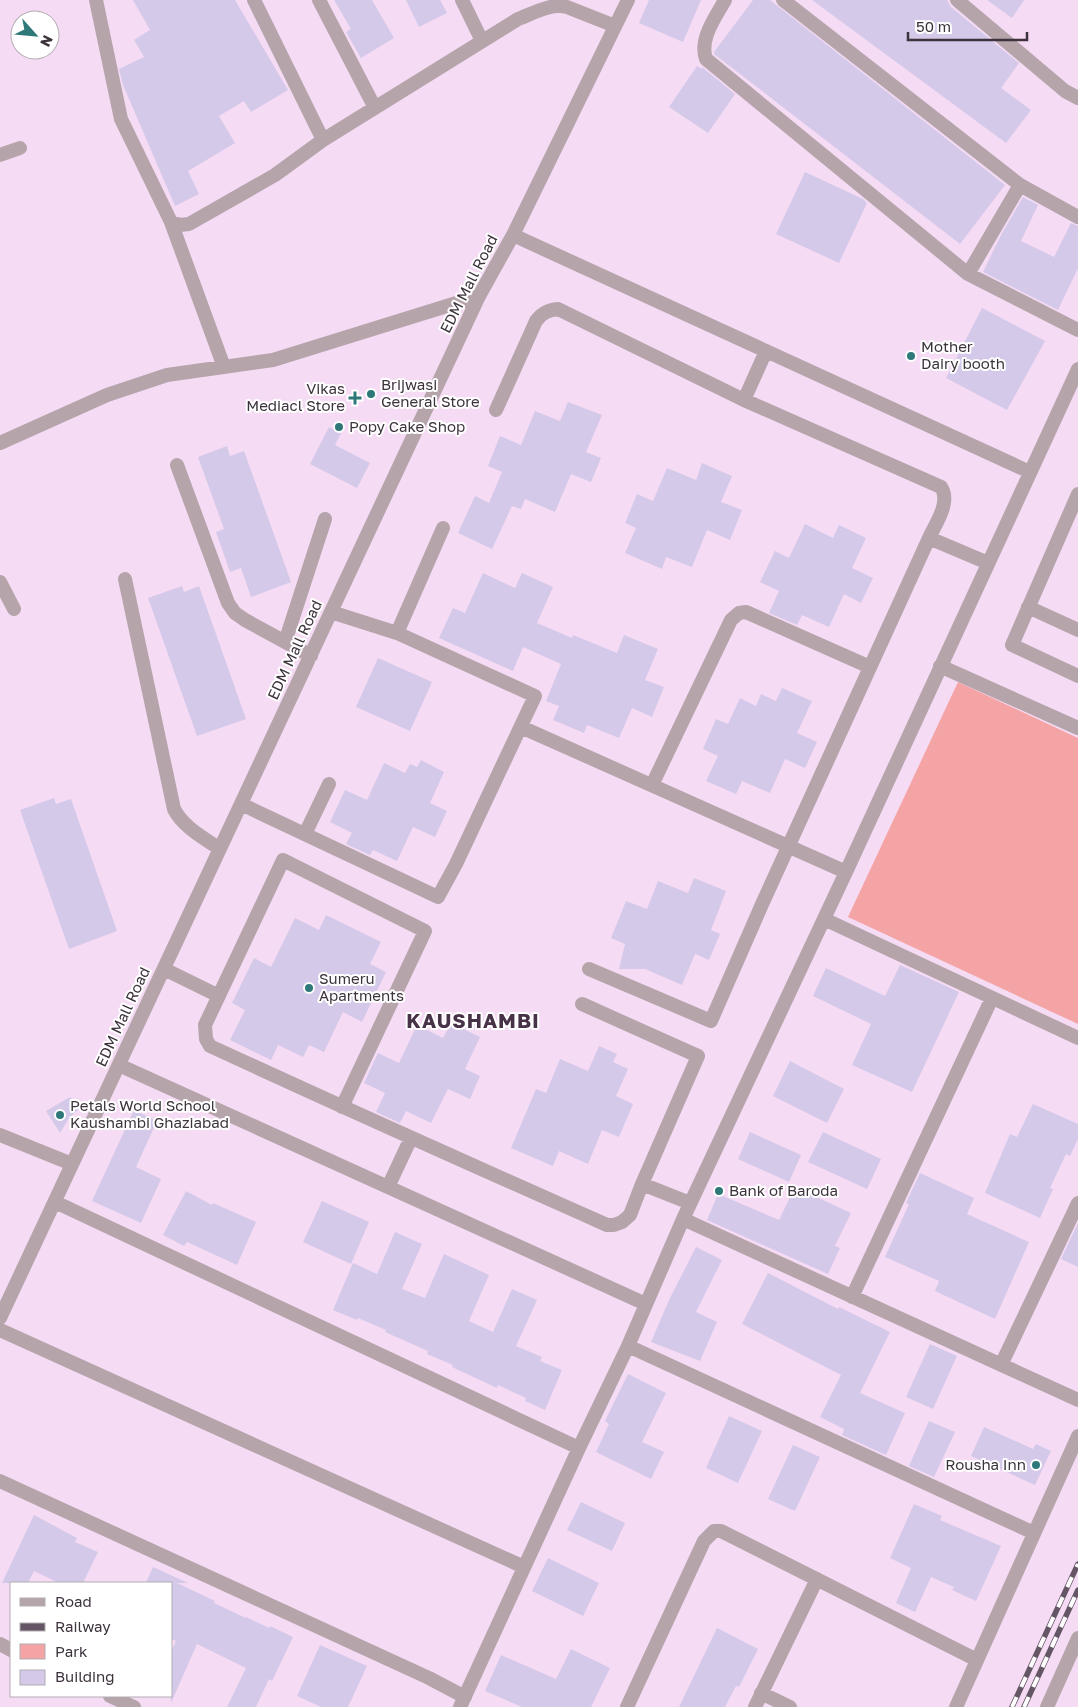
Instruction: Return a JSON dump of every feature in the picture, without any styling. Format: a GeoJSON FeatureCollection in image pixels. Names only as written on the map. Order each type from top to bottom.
{"type":"FeatureCollection","features":[{"type":"Feature","properties":{"kind":"street"},"geometry":{"type":"LineString","coordinates":[[96,0],[121,119],[172,222],[224,367]]}},
{"type":"Feature","properties":{"kind":"street"},"geometry":{"type":"LineString","coordinates":[[254,0],[323,140]]}},
{"type":"Feature","properties":{"kind":"street"},"geometry":{"type":"LineString","coordinates":[[319,0],[375,108]]}},
{"type":"Feature","properties":{"kind":"street"},"geometry":{"type":"LineString","coordinates":[[462,0],[482,41]]}},
{"type":"Feature","properties":{"kind":"street","name":"EDM Mall Road"},"geometry":{"type":"LineString","coordinates":[[0,1318],[479,296],[513,235],[628,0]]}},
{"type":"Feature","properties":{"kind":"street"},"geometry":{"type":"LineString","coordinates":[[725,0],[705,40],[703,50],[706,59],[968,274],[1078,330]]}},
{"type":"Feature","properties":{"kind":"street"},"geometry":{"type":"LineString","coordinates":[[783,0],[1020,185],[1078,217]]}},
{"type":"Feature","properties":{"kind":"street"},"geometry":{"type":"LineString","coordinates":[[957,0],[1065,91],[1078,98]]}},
{"type":"Feature","properties":{"kind":"street"},"geometry":{"type":"LineString","coordinates":[[172,222],[180,225],[189,224],[275,175],[323,140],[518,19],[552,6],[579,6],[615,26]]}},
{"type":"Feature","properties":{"kind":"street"},"geometry":{"type":"LineString","coordinates":[[0,155],[20,148]]}},
{"type":"Feature","properties":{"kind":"street"},"geometry":{"type":"LineString","coordinates":[[968,274],[1020,185]]}},
{"type":"Feature","properties":{"kind":"street"},"geometry":{"type":"LineString","coordinates":[[513,235],[1030,472]]}},
{"type":"Feature","properties":{"kind":"street"},"geometry":{"type":"LineString","coordinates":[[0,443],[107,395],[166,375],[273,360],[479,296]]}},
{"type":"Feature","properties":{"kind":"street"},"geometry":{"type":"LineString","coordinates":[[496,410],[536,321],[549,310],[558,309],[744,400],[941,487],[946,496],[929,538],[788,847],[712,1021],[590,968]]}},
{"type":"Feature","properties":{"kind":"street"},"geometry":{"type":"LineString","coordinates":[[744,400],[766,351]]}},
{"type":"Feature","properties":{"kind":"street"},"geometry":{"type":"LineString","coordinates":[[0,1481],[436,1682],[462,1702],[628,1346],[690,1203],[846,872],[1078,369]]}},
{"type":"Feature","properties":{"kind":"street"},"geometry":{"type":"LineString","coordinates":[[177,465],[228,603],[235,613],[311,656]]}},
{"type":"Feature","properties":{"kind":"street"},"geometry":{"type":"LineString","coordinates":[[1078,494],[1012,644],[1078,676]]}},
{"type":"Feature","properties":{"kind":"street"},"geometry":{"type":"LineString","coordinates":[[285,642],[325,519]]}},
{"type":"Feature","properties":{"kind":"street"},"geometry":{"type":"LineString","coordinates":[[397,633],[443,528]]}},
{"type":"Feature","properties":{"kind":"street"},"geometry":{"type":"LineString","coordinates":[[929,538],[988,563]]}},
{"type":"Feature","properties":{"kind":"street"},"geometry":{"type":"LineString","coordinates":[[126,579],[174,809],[178,818],[184,824],[220,849]]}},
{"type":"Feature","properties":{"kind":"street"},"geometry":{"type":"LineString","coordinates":[[0,582],[14,609]]}},
{"type":"Feature","properties":{"kind":"street"},"geometry":{"type":"LineString","coordinates":[[1028,607],[1078,630]]}},
{"type":"Feature","properties":{"kind":"street"},"geometry":{"type":"LineString","coordinates":[[241,804],[438,897],[456,864],[521,727],[535,696],[397,633],[331,612]]}},
{"type":"Feature","properties":{"kind":"street"},"geometry":{"type":"LineString","coordinates":[[652,785],[731,620],[740,613],[746,612],[870,667]]}},
{"type":"Feature","properties":{"kind":"street"},"geometry":{"type":"LineString","coordinates":[[940,666],[1078,728]]}},
{"type":"Feature","properties":{"kind":"street"},"geometry":{"type":"LineString","coordinates":[[521,727],[846,872]]}},
{"type":"Feature","properties":{"kind":"street"},"geometry":{"type":"LineString","coordinates":[[304,834],[329,784]]}},
{"type":"Feature","properties":{"kind":"street"},"geometry":{"type":"LineString","coordinates":[[342,1106],[425,931],[283,860],[205,1025],[206,1040],[210,1046],[411,1138],[607,1225],[614,1225],[622,1222],[630,1215],[698,1056],[582,1004]]}},
{"type":"Feature","properties":{"kind":"street"},"geometry":{"type":"LineString","coordinates":[[824,918],[1078,1038]]}},
{"type":"Feature","properties":{"kind":"street"},"geometry":{"type":"LineString","coordinates":[[164,969],[219,996]]}},
{"type":"Feature","properties":{"kind":"street"},"geometry":{"type":"LineString","coordinates":[[852,1297],[992,998]]}},
{"type":"Feature","properties":{"kind":"street"},"geometry":{"type":"LineString","coordinates":[[119,1065],[646,1304]]}},
{"type":"Feature","properties":{"kind":"street"},"geometry":{"type":"LineString","coordinates":[[0,1135],[72,1164]]}},
{"type":"Feature","properties":{"kind":"street"},"geometry":{"type":"LineString","coordinates":[[388,1187],[411,1138]]}},
{"type":"Feature","properties":{"kind":"street"},"geometry":{"type":"LineString","coordinates":[[642,1184],[690,1203]]}},
{"type":"Feature","properties":{"kind":"street"},"geometry":{"type":"LineString","coordinates":[[55,1202],[580,1448]]}},
{"type":"Feature","properties":{"kind":"street"},"geometry":{"type":"LineString","coordinates":[[1001,1365],[1078,1203]]}},
{"type":"Feature","properties":{"kind":"street"},"geometry":{"type":"LineString","coordinates":[[683,1219],[1078,1400]]}},
{"type":"Feature","properties":{"kind":"street"},"geometry":{"type":"LineString","coordinates":[[0,1330],[524,1567]]}},
{"type":"Feature","properties":{"kind":"street"},"geometry":{"type":"LineString","coordinates":[[628,1346],[1034,1533]]}},
{"type":"Feature","properties":{"kind":"street"},"geometry":{"type":"LineString","coordinates":[[956,1707],[1078,1436]]}},
{"type":"Feature","properties":{"kind":"street"},"geometry":{"type":"LineString","coordinates":[[627,1707],[704,1540],[714,1531],[721,1531],[978,1660]]}},
{"type":"Feature","properties":{"kind":"street"},"geometry":{"type":"LineString","coordinates":[[755,1707],[817,1579]]}},
{"type":"Feature","properties":{"kind":"street"},"geometry":{"type":"LineString","coordinates":[[1048,1707],[1078,1638]]}},
{"type":"Feature","properties":{"kind":"street"},"geometry":{"type":"LineString","coordinates":[[761,1693],[790,1707]]}},
{"type":"Feature","properties":{"kind":"street"},"geometry":{"type":"LineString","coordinates":[[112,1697],[134,1707]]}},
{"type":"Feature","properties":{"kind":"green space"},"geometry":{"type":"Polygon","coordinates":[[[958,682],[1078,738],[1078,1024],[848,917],[958,682]]]}},
{"type":"Feature","properties":{"kind":"building"},"geometry":{"type":"Polygon","coordinates":[[[133,0],[235,0],[288,90],[251,112],[244,101],[219,116],[235,143],[188,171],[199,194],[175,206],[123,85],[119,69],[144,57],[134,40],[150,30],[133,0]]]}},
{"type":"Feature","properties":{"kind":"building"},"geometry":{"type":"Polygon","coordinates":[[[334,0],[372,0],[394,38],[361,58],[346,32],[351,29],[334,0]]]}},
{"type":"Feature","properties":{"kind":"building"},"geometry":{"type":"Polygon","coordinates":[[[406,0],[440,0],[447,13],[419,27],[406,0]]]}},
{"type":"Feature","properties":{"kind":"building"},"geometry":{"type":"Polygon","coordinates":[[[649,0],[701,0],[683,42],[639,23],[649,0]]]}},
{"type":"Feature","properties":{"kind":"building"},"geometry":{"type":"Polygon","coordinates":[[[753,0],[770,0],[1005,185],[960,244],[714,54],[753,0]]]}},
{"type":"Feature","properties":{"kind":"building"},"geometry":{"type":"Polygon","coordinates":[[[812,0],[947,0],[951,7],[1019,63],[1001,88],[1031,110],[1006,143],[812,0]]]}},
{"type":"Feature","properties":{"kind":"building"},"geometry":{"type":"Polygon","coordinates":[[[987,0],[1024,0],[1012,18],[987,0]]]}},
{"type":"Feature","properties":{"kind":"building"},"geometry":{"type":"Polygon","coordinates":[[[697,66],[701,69],[702,67],[735,94],[708,133],[669,107],[697,66]]]}},
{"type":"Feature","properties":{"kind":"building"},"geometry":{"type":"Polygon","coordinates":[[[805,172],[863,199],[867,203],[839,263],[776,234],[805,172]]]}},
{"type":"Feature","properties":{"kind":"building"},"geometry":{"type":"Polygon","coordinates":[[[1023,197],[1038,205],[1021,241],[1054,257],[1071,223],[1078,226],[1078,268],[1058,310],[983,272],[1001,235],[1023,197]]]}},
{"type":"Feature","properties":{"kind":"building"},"geometry":{"type":"Polygon","coordinates":[[[982,308],[1045,341],[1007,410],[946,378],[982,308]]]}},
{"type":"Feature","properties":{"kind":"building"},"geometry":{"type":"Polygon","coordinates":[[[568,402],[602,415],[586,452],[601,458],[591,482],[571,474],[555,512],[525,499],[521,509],[512,506],[492,549],[458,533],[475,496],[489,503],[502,472],[488,466],[500,436],[521,445],[535,411],[560,421],[568,402]]]}},
{"type":"Feature","properties":{"kind":"building"},"geometry":{"type":"Polygon","coordinates":[[[329,427],[341,433],[335,445],[370,463],[357,488],[310,464],[329,427]]]}},
{"type":"Feature","properties":{"kind":"building"},"geometry":{"type":"Polygon","coordinates":[[[227,446],[230,456],[244,451],[291,582],[251,597],[241,568],[230,572],[216,532],[224,529],[198,457],[227,446]]]}},
{"type":"Feature","properties":{"kind":"building"},"geometry":{"type":"Polygon","coordinates":[[[702,463],[732,476],[721,502],[742,510],[730,540],[707,530],[692,567],[666,557],[662,569],[625,553],[636,528],[625,523],[637,494],[653,501],[667,468],[696,480],[702,463]]]}},
{"type":"Feature","properties":{"kind":"building"},"geometry":{"type":"Polygon","coordinates":[[[805,524],[833,538],[839,525],[866,538],[852,568],[873,578],[861,603],[844,594],[829,627],[802,615],[797,625],[769,613],[779,591],[760,582],[775,551],[789,558],[805,524]]]}},
{"type":"Feature","properties":{"kind":"building"},"geometry":{"type":"Polygon","coordinates":[[[483,573],[515,588],[522,573],[553,587],[537,623],[572,638],[573,635],[617,653],[624,635],[658,649],[645,680],[664,687],[652,717],[632,708],[619,738],[587,725],[584,733],[553,720],[559,706],[546,701],[561,664],[523,647],[513,671],[439,638],[453,608],[465,613],[483,573]]]}},
{"type":"Feature","properties":{"kind":"building"},"geometry":{"type":"Polygon","coordinates":[[[182,586],[184,592],[199,586],[246,719],[197,736],[148,598],[182,586]]]}},
{"type":"Feature","properties":{"kind":"building"},"geometry":{"type":"Polygon","coordinates":[[[378,658],[432,682],[410,731],[356,707],[378,658]]]}},
{"type":"Feature","properties":{"kind":"building"},"geometry":{"type":"Polygon","coordinates":[[[782,688],[812,701],[797,733],[817,742],[805,768],[785,759],[770,793],[742,781],[736,794],[706,781],[718,756],[703,749],[716,719],[728,724],[740,698],[756,706],[761,694],[776,701],[782,688]]]}},
{"type":"Feature","properties":{"kind":"building"},"geometry":{"type":"Polygon","coordinates":[[[421,760],[444,772],[430,803],[447,811],[435,837],[413,827],[397,861],[373,850],[370,855],[346,844],[352,833],[330,822],[345,790],[367,800],[384,763],[405,773],[410,764],[417,767],[421,760]]]}},
{"type":"Feature","properties":{"kind":"building"},"geometry":{"type":"Polygon","coordinates":[[[54,798],[56,804],[71,799],[117,931],[69,949],[20,810],[54,798]]]}},
{"type":"Feature","properties":{"kind":"building"},"geometry":{"type":"Polygon","coordinates":[[[694,878],[726,891],[711,930],[720,934],[709,960],[695,954],[682,985],[645,969],[619,969],[625,944],[611,938],[626,901],[647,909],[658,881],[688,893],[694,878]]]}},
{"type":"Feature","properties":{"kind":"building","name":"Sumeru Apartments"},"geometry":{"type":"Polygon","coordinates":[[[326,915],[381,942],[370,964],[386,972],[362,1022],[343,1012],[324,1052],[309,1045],[303,1057],[278,1045],[271,1060],[230,1040],[245,1010],[232,1003],[254,958],[271,967],[295,918],[319,930],[326,915]]]}},
{"type":"Feature","properties":{"kind":"building"},"geometry":{"type":"Polygon","coordinates":[[[900,965],[959,992],[912,1092],[852,1065],[871,1024],[813,996],[826,968],[885,996],[900,965]]]}},
{"type":"Feature","properties":{"kind":"building"},"geometry":{"type":"Polygon","coordinates":[[[451,1023],[480,1037],[465,1069],[480,1076],[470,1099],[448,1089],[431,1123],[406,1111],[400,1123],[376,1112],[385,1093],[364,1083],[378,1053],[399,1063],[417,1025],[443,1038],[451,1023]]]}},
{"type":"Feature","properties":{"kind":"building"},"geometry":{"type":"Polygon","coordinates":[[[599,1046],[617,1054],[613,1062],[628,1069],[616,1096],[633,1104],[619,1137],[602,1130],[588,1164],[559,1151],[553,1166],[511,1148],[536,1089],[546,1093],[560,1059],[588,1071],[599,1046]]]}},
{"type":"Feature","properties":{"kind":"building"},"geometry":{"type":"Polygon","coordinates":[[[790,1061],[844,1089],[827,1123],[773,1096],[790,1061]]]}},
{"type":"Feature","properties":{"kind":"building","name":"Petals World School Kaushambi Ghaziabad"},"geometry":{"type":"Polygon","coordinates":[[[70,1097],[82,1106],[69,1118],[60,1133],[46,1111],[70,1097]]]}},
{"type":"Feature","properties":{"kind":"building"},"geometry":{"type":"Polygon","coordinates":[[[1033,1104],[1078,1124],[1078,1139],[1070,1156],[1066,1154],[1050,1188],[1053,1189],[1040,1218],[985,1193],[1010,1134],[1017,1137],[1033,1104]]]}},
{"type":"Feature","properties":{"kind":"building"},"geometry":{"type":"Polygon","coordinates":[[[134,1110],[157,1121],[136,1167],[161,1179],[141,1223],[92,1201],[134,1110]]]}},
{"type":"Feature","properties":{"kind":"building"},"geometry":{"type":"Polygon","coordinates":[[[750,1132],[801,1155],[789,1182],[738,1159],[750,1132]]]}},
{"type":"Feature","properties":{"kind":"building"},"geometry":{"type":"Polygon","coordinates":[[[823,1132],[881,1159],[867,1189],[808,1162],[823,1132]]]}},
{"type":"Feature","properties":{"kind":"building"},"geometry":{"type":"Polygon","coordinates":[[[920,1173],[974,1198],[967,1214],[1029,1242],[995,1319],[935,1291],[939,1281],[885,1257],[909,1204],[906,1203],[920,1173]]]}},
{"type":"Feature","properties":{"kind":"building"},"geometry":{"type":"Polygon","coordinates":[[[795,1187],[851,1213],[835,1246],[840,1248],[828,1274],[707,1220],[718,1194],[779,1220],[795,1187]]]}},
{"type":"Feature","properties":{"kind":"building"},"geometry":{"type":"Polygon","coordinates":[[[186,1191],[212,1205],[213,1203],[256,1222],[237,1265],[187,1242],[184,1246],[163,1235],[186,1191]]]}},
{"type":"Feature","properties":{"kind":"building"},"geometry":{"type":"Polygon","coordinates":[[[322,1201],[369,1222],[351,1264],[303,1242],[322,1201]]]}},
{"type":"Feature","properties":{"kind":"building"},"geometry":{"type":"Polygon","coordinates":[[[1078,1223],[1078,1267],[1061,1259],[1078,1223]]]}},
{"type":"Feature","properties":{"kind":"building"},"geometry":{"type":"Polygon","coordinates":[[[395,1232],[422,1244],[402,1289],[425,1298],[444,1254],[489,1275],[469,1321],[493,1332],[512,1289],[537,1300],[516,1346],[542,1357],[540,1361],[562,1370],[545,1410],[525,1401],[526,1398],[498,1385],[497,1388],[452,1367],[453,1365],[427,1354],[428,1351],[385,1332],[386,1330],[333,1310],[353,1263],[377,1274],[395,1232]]]}},
{"type":"Feature","properties":{"kind":"building"},"geometry":{"type":"Polygon","coordinates":[[[696,1247],[722,1260],[696,1312],[717,1322],[700,1361],[651,1342],[669,1300],[696,1247]]]}},
{"type":"Feature","properties":{"kind":"building"},"geometry":{"type":"Polygon","coordinates":[[[768,1273],[838,1309],[839,1307],[890,1332],[860,1393],[905,1413],[886,1455],[842,1435],[844,1429],[820,1417],[841,1375],[742,1324],[768,1273]]]}},
{"type":"Feature","properties":{"kind":"building"},"geometry":{"type":"Polygon","coordinates":[[[930,1344],[957,1356],[933,1409],[906,1397],[930,1344]]]}},
{"type":"Feature","properties":{"kind":"building"},"geometry":{"type":"Polygon","coordinates":[[[628,1374],[666,1393],[642,1442],[664,1452],[651,1479],[596,1452],[609,1424],[605,1421],[628,1374]]]}},
{"type":"Feature","properties":{"kind":"building"},"geometry":{"type":"Polygon","coordinates":[[[729,1416],[762,1431],[738,1483],[706,1468],[729,1416]]]}},
{"type":"Feature","properties":{"kind":"building"},"geometry":{"type":"Polygon","coordinates":[[[929,1421],[955,1432],[934,1477],[909,1466],[929,1421]]]}},
{"type":"Feature","properties":{"kind":"building"},"geometry":{"type":"Polygon","coordinates":[[[984,1427],[1033,1449],[1036,1444],[1051,1451],[1035,1485],[971,1456],[984,1427]]]}},
{"type":"Feature","properties":{"kind":"building"},"geometry":{"type":"Polygon","coordinates":[[[793,1445],[820,1457],[795,1511],[768,1499],[793,1445]]]}},
{"type":"Feature","properties":{"kind":"building"},"geometry":{"type":"Polygon","coordinates":[[[581,1502],[625,1523],[612,1551],[567,1530],[581,1502]]]}},
{"type":"Feature","properties":{"kind":"building"},"geometry":{"type":"Polygon","coordinates":[[[914,1504],[942,1516],[940,1520],[1001,1546],[976,1601],[952,1590],[954,1587],[931,1577],[915,1612],[896,1603],[911,1568],[890,1558],[914,1504]]]}},
{"type":"Feature","properties":{"kind":"building"},"geometry":{"type":"Polygon","coordinates":[[[34,1515],[77,1538],[75,1542],[98,1552],[83,1582],[57,1582],[34,1571],[28,1582],[2,1583],[34,1515]]]}},
{"type":"Feature","properties":{"kind":"building"},"geometry":{"type":"Polygon","coordinates":[[[548,1558],[599,1583],[583,1616],[532,1591],[548,1558]]]}},
{"type":"Feature","properties":{"kind":"building"},"geometry":{"type":"Polygon","coordinates":[[[153,1567],[188,1583],[177,1583],[215,1601],[214,1603],[293,1637],[272,1681],[269,1679],[256,1707],[227,1707],[246,1668],[197,1644],[171,1703],[172,1650],[176,1641],[172,1639],[172,1582],[146,1582],[153,1567]]]}},
{"type":"Feature","properties":{"kind":"building"},"geometry":{"type":"Polygon","coordinates":[[[717,1628],[758,1649],[739,1687],[736,1686],[725,1707],[679,1707],[717,1628]]]}},
{"type":"Feature","properties":{"kind":"building"},"geometry":{"type":"Polygon","coordinates":[[[320,1645],[367,1666],[348,1707],[321,1707],[297,1696],[320,1645]]]}},
{"type":"Feature","properties":{"kind":"building"},"geometry":{"type":"Polygon","coordinates":[[[571,1649],[610,1668],[591,1707],[522,1707],[485,1691],[501,1655],[556,1679],[571,1649]]]}},
{"type":"Feature","properties":{"kind":"railway"},"geometry":{"type":"LineString","coordinates":[[1012,1707],[1078,1564]]}},
{"type":"Feature","properties":{"kind":"railway"},"geometry":{"type":"LineString","coordinates":[[1024,1707],[1078,1590]]}},
{"type":"Feature","properties":{"kind":"place","name":"Mother Dairy booth"},"geometry":{"type":"Point","coordinates":[911,356]}},
{"type":"Feature","properties":{"kind":"place","name":"Brijwasi General Store"},"geometry":{"type":"Point","coordinates":[371,394]}},
{"type":"Feature","properties":{"kind":"place","name":"Vikas Mediacl Store"},"geometry":{"type":"Point","coordinates":[355,398]}},
{"type":"Feature","properties":{"kind":"place","name":"Popy Cake Shop"},"geometry":{"type":"Point","coordinates":[339,427]}},
{"type":"Feature","properties":{"kind":"place","name":"Sumeru Apartments"},"geometry":{"type":"Point","coordinates":[309,988]}},
{"type":"Feature","properties":{"kind":"place","name":"Petals World School Kaushambi Ghaziabad"},"geometry":{"type":"Point","coordinates":[60,1115]}},
{"type":"Feature","properties":{"kind":"place","name":"Bank of Baroda"},"geometry":{"type":"Point","coordinates":[719,1191]}},
{"type":"Feature","properties":{"kind":"place","name":"Rousha Inn"},"geometry":{"type":"Point","coordinates":[1036,1465]}},
{"type":"Feature","properties":{"kind":"district","name":"KAUSHAMBI"},"geometry":{"type":"Point","coordinates":[473,1021]}}]}
